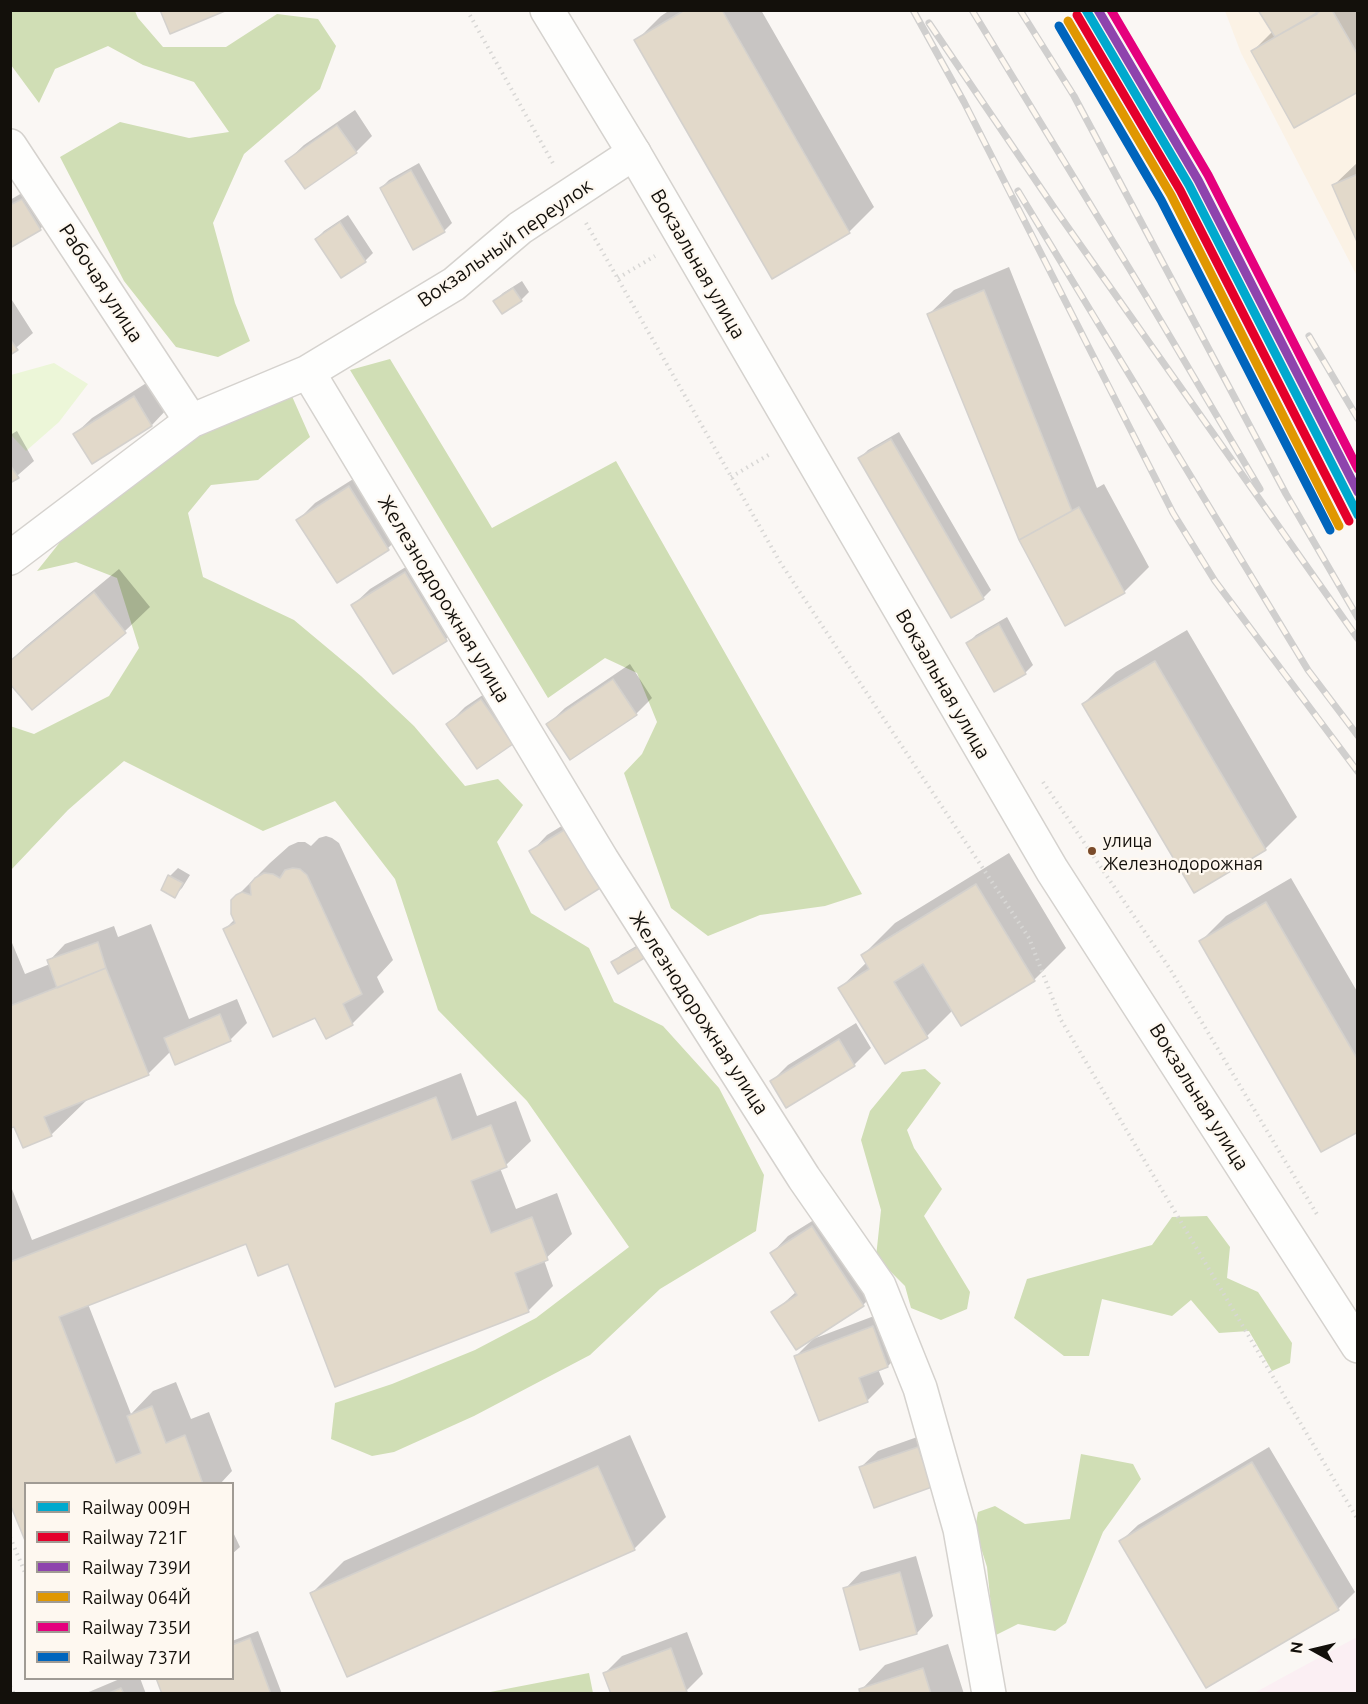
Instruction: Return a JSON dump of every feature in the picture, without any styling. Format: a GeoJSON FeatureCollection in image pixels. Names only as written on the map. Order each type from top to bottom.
{"type":"FeatureCollection","features":[{"type":"Feature","properties":{"kind":"street","name":"Вокзальная улица"},"geometry":{"type":"LineString","coordinates":[[547,10],[634,153],[1052,870],[1358,1346]]}},
{"type":"Feature","properties":{"kind":"street","name":"Рабочая улица"},"geometry":{"type":"LineString","coordinates":[[10,146],[191,421]]}},
{"type":"Feature","properties":{"kind":"street","name":"Вокзальный переулок"},"geometry":{"type":"LineString","coordinates":[[10,558],[191,421],[308,372],[454,284],[520,228],[634,153]]}},
{"type":"Feature","properties":{"kind":"street","name":"Железнодорожная улица"},"geometry":{"type":"LineString","coordinates":[[308,372],[602,860],[804,1178],[879,1286],[920,1388],[960,1529],[989,1694]]}},
{"type":"Feature","properties":{"kind":"path"},"geometry":{"type":"LineString","coordinates":[[467,10],[780,562],[1029,938],[1061,1020],[1358,1520]]}},
{"type":"Feature","properties":{"kind":"path"},"geometry":{"type":"LineString","coordinates":[[731,477],[799,436]]}},
{"type":"Feature","properties":{"kind":"path"},"geometry":{"type":"LineString","coordinates":[[1039,775],[1170,969],[1323,1224]]}},
{"type":"Feature","properties":{"kind":"path"},"geometry":{"type":"LineString","coordinates":[[10,1537],[24,1570]]}},
{"type":"Feature","properties":{"kind":"path"},"geometry":{"type":"LineString","coordinates":[[10,1686],[14,1694]]}},
{"type":"Feature","properties":{"kind":"shaded area"},"geometry":{"type":"Polygon","coordinates":[[[1225,11],[1357,11],[1357,276],[1241,53],[1225,11]]]}},
{"type":"Feature","properties":{"kind":"shaded area"},"geometry":{"type":"Polygon","coordinates":[[[1357,1637],[1357,1693],[1254,1693],[1357,1637]]]}},
{"type":"Feature","properties":{"kind":"green space"},"geometry":{"type":"Polygon","coordinates":[[[11,10],[135,11],[138,18],[163,47],[226,47],[277,14],[318,19],[336,46],[320,89],[244,154],[213,223],[235,303],[250,341],[218,357],[176,347],[124,281],[60,157],[120,122],[189,138],[229,132],[194,82],[143,65],[108,46],[55,69],[39,103],[11,65],[11,10]]]}},
{"type":"Feature","properties":{"kind":"green space"},"geometry":{"type":"Polygon","coordinates":[[[390,359],[492,528],[616,461],[862,894],[825,906],[760,915],[708,936],[671,908],[624,773],[642,754],[657,722],[637,673],[605,658],[548,698],[350,370],[390,359]]]}},
{"type":"Feature","properties":{"kind":"green space"},"geometry":{"type":"Polygon","coordinates":[[[54,363],[88,384],[59,422],[26,451],[11,435],[11,375],[54,363]]]}},
{"type":"Feature","properties":{"kind":"green space"},"geometry":{"type":"Polygon","coordinates":[[[291,394],[310,437],[258,480],[211,485],[188,513],[203,577],[294,620],[361,676],[414,726],[465,786],[498,779],[523,805],[497,842],[531,913],[589,948],[614,1002],[663,1026],[719,1088],[764,1175],[756,1231],[660,1289],[590,1355],[474,1416],[394,1452],[372,1456],[331,1439],[335,1403],[392,1384],[475,1350],[536,1318],[629,1247],[527,1101],[438,1010],[395,879],[335,801],[263,831],[124,761],[68,810],[11,870],[10,726],[34,734],[109,696],[139,648],[117,578],[76,562],[37,571],[80,517],[183,439],[291,394]]]}},
{"type":"Feature","properties":{"kind":"green space"},"geometry":{"type":"Polygon","coordinates":[[[925,1069],[941,1083],[907,1130],[914,1148],[942,1189],[924,1216],[970,1292],[967,1309],[941,1320],[911,1308],[905,1286],[876,1257],[881,1210],[861,1140],[870,1111],[902,1072],[925,1069]]]}},
{"type":"Feature","properties":{"kind":"green space"},"geometry":{"type":"Polygon","coordinates":[[[1207,1216],[1230,1247],[1227,1278],[1258,1292],[1292,1343],[1290,1363],[1272,1371],[1249,1331],[1219,1333],[1191,1300],[1172,1316],[1102,1299],[1089,1356],[1064,1356],[1014,1318],[1027,1279],[1152,1245],[1172,1217],[1207,1216]]]}},
{"type":"Feature","properties":{"kind":"green space"},"geometry":{"type":"Polygon","coordinates":[[[1081,1454],[1133,1464],[1141,1479],[1103,1532],[1066,1623],[1055,1631],[1018,1624],[994,1636],[987,1567],[975,1529],[978,1512],[995,1506],[1025,1524],[1070,1519],[1081,1454]]]}},
{"type":"Feature","properties":{"kind":"green space"},"geometry":{"type":"Polygon","coordinates":[[[589,1673],[593,1693],[485,1693],[589,1673]]]}},
{"type":"Feature","properties":{"kind":"building"},"geometry":{"type":"Polygon","coordinates":[[[160,10],[225,10],[225,11],[170,34],[160,10]]]}},
{"type":"Feature","properties":{"kind":"building"},"geometry":{"type":"Polygon","coordinates":[[[685,10],[722,10],[850,233],[772,279],[634,40],[685,10]]]}},
{"type":"Feature","properties":{"kind":"building"},"geometry":{"type":"Polygon","coordinates":[[[1258,10],[1315,10],[1317,14],[1275,37],[1258,10]]]}},
{"type":"Feature","properties":{"kind":"building"},"geometry":{"type":"Polygon","coordinates":[[[1322,10],[1332,10],[1358,55],[1358,92],[1294,128],[1251,51],[1322,10]]]}},
{"type":"Feature","properties":{"kind":"building"},"geometry":{"type":"Polygon","coordinates":[[[337,125],[357,153],[305,189],[285,161],[337,125]]]}},
{"type":"Feature","properties":{"kind":"building"},"geometry":{"type":"Polygon","coordinates":[[[411,170],[445,232],[413,250],[380,188],[411,170]]]}},
{"type":"Feature","properties":{"kind":"building"},"geometry":{"type":"Polygon","coordinates":[[[1358,174],[1358,244],[1332,185],[1358,174]]]}},
{"type":"Feature","properties":{"kind":"building"},"geometry":{"type":"Polygon","coordinates":[[[22,199],[41,230],[10,248],[10,205],[22,199]]]}},
{"type":"Feature","properties":{"kind":"building"},"geometry":{"type":"Polygon","coordinates":[[[340,222],[366,262],[341,278],[315,239],[340,222]]]}},
{"type":"Feature","properties":{"kind":"building"},"geometry":{"type":"Polygon","coordinates":[[[513,288],[522,301],[502,314],[493,301],[513,288]]]}},
{"type":"Feature","properties":{"kind":"building"},"geometry":{"type":"Polygon","coordinates":[[[984,290],[1072,511],[1019,540],[927,314],[984,290]]]}},
{"type":"Feature","properties":{"kind":"building"},"geometry":{"type":"Polygon","coordinates":[[[10,339],[18,350],[10,355],[10,339]]]}},
{"type":"Feature","properties":{"kind":"building"},"geometry":{"type":"Polygon","coordinates":[[[134,396],[152,426],[92,464],[73,434],[134,396]]]}},
{"type":"Feature","properties":{"kind":"building"},"geometry":{"type":"Polygon","coordinates":[[[891,439],[984,599],[951,618],[858,458],[891,439]]]}},
{"type":"Feature","properties":{"kind":"building"},"geometry":{"type":"Polygon","coordinates":[[[10,465],[19,478],[10,483],[10,465]]]}},
{"type":"Feature","properties":{"kind":"building"},"geometry":{"type":"Polygon","coordinates":[[[349,486],[389,550],[337,583],[296,520],[349,486]]]}},
{"type":"Feature","properties":{"kind":"building"},"geometry":{"type":"Polygon","coordinates":[[[1079,507],[1125,593],[1065,626],[1019,540],[1079,507]]]}},
{"type":"Feature","properties":{"kind":"building"},"geometry":{"type":"Polygon","coordinates":[[[405,572],[447,641],[393,674],[351,605],[405,572]]]}},
{"type":"Feature","properties":{"kind":"building"},"geometry":{"type":"Polygon","coordinates":[[[94,592],[126,633],[32,710],[10,684],[10,661],[94,592]]]}},
{"type":"Feature","properties":{"kind":"building"},"geometry":{"type":"Polygon","coordinates":[[[999,624],[1026,674],[994,692],[966,643],[999,624]]]}},
{"type":"Feature","properties":{"kind":"building"},"geometry":{"type":"Polygon","coordinates":[[[1155,661],[1266,850],[1194,893],[1082,704],[1155,661]]]}},
{"type":"Feature","properties":{"kind":"building"},"geometry":{"type":"Polygon","coordinates":[[[613,679],[637,715],[570,760],[546,724],[613,679]]]}},
{"type":"Feature","properties":{"kind":"building"},"geometry":{"type":"Polygon","coordinates":[[[481,699],[513,744],[477,769],[446,724],[481,699]]]}},
{"type":"Feature","properties":{"kind":"building"},"geometry":{"type":"Polygon","coordinates":[[[569,827],[605,885],[565,910],[529,851],[569,827]]]}},
{"type":"Feature","properties":{"kind":"building"},"geometry":{"type":"Polygon","coordinates":[[[300,869],[307,875],[362,994],[343,1004],[353,1025],[326,1039],[315,1018],[273,1037],[223,929],[235,923],[231,914],[231,900],[242,892],[251,895],[250,884],[255,878],[264,873],[280,878],[285,870],[300,869]]]}},
{"type":"Feature","properties":{"kind":"building"},"geometry":{"type":"Polygon","coordinates":[[[168,875],[183,883],[175,898],[161,890],[168,875]]]}},
{"type":"Feature","properties":{"kind":"building"},"geometry":{"type":"Polygon","coordinates":[[[976,884],[1035,981],[961,1026],[923,964],[894,982],[928,1038],[885,1064],[838,988],[869,969],[861,955],[976,884]]]}},
{"type":"Feature","properties":{"kind":"building"},"geometry":{"type":"Polygon","coordinates":[[[1266,902],[1358,1060],[1358,1132],[1321,1152],[1199,941],[1266,902]]]}},
{"type":"Feature","properties":{"kind":"building"},"geometry":{"type":"Polygon","coordinates":[[[98,942],[106,968],[57,988],[47,960],[98,942]]]}},
{"type":"Feature","properties":{"kind":"building"},"geometry":{"type":"Polygon","coordinates":[[[640,946],[646,957],[618,974],[611,962],[640,946]]]}},
{"type":"Feature","properties":{"kind":"building"},"geometry":{"type":"Polygon","coordinates":[[[106,968],[149,1075],[44,1117],[52,1136],[23,1148],[14,1127],[10,1128],[10,1006],[106,968]]]}},
{"type":"Feature","properties":{"kind":"building"},"geometry":{"type":"Polygon","coordinates":[[[220,1014],[231,1041],[175,1065],[164,1038],[220,1014]]]}},
{"type":"Feature","properties":{"kind":"building"},"geometry":{"type":"Polygon","coordinates":[[[839,1039],[855,1066],[786,1108],[770,1081],[839,1039]]]}},
{"type":"Feature","properties":{"kind":"building"},"geometry":{"type":"Polygon","coordinates":[[[436,1097],[452,1140],[491,1125],[507,1167],[471,1181],[491,1233],[532,1217],[548,1260],[515,1273],[529,1312],[335,1387],[288,1264],[258,1276],[246,1244],[59,1317],[116,1463],[141,1453],[127,1416],[152,1406],[166,1443],[185,1435],[202,1482],[24,1482],[24,1538],[10,1504],[10,1262],[436,1097]]]}},
{"type":"Feature","properties":{"kind":"building"},"geometry":{"type":"Polygon","coordinates":[[[812,1226],[864,1306],[796,1350],[771,1312],[797,1295],[770,1253],[812,1226]]]}},
{"type":"Feature","properties":{"kind":"building"},"geometry":{"type":"Polygon","coordinates":[[[873,1326],[888,1367],[859,1378],[868,1402],[819,1421],[794,1356],[873,1326]]]}},
{"type":"Feature","properties":{"kind":"building"},"geometry":{"type":"Polygon","coordinates":[[[918,1447],[932,1487],[874,1508],[859,1467],[918,1447]]]}},
{"type":"Feature","properties":{"kind":"building"},"geometry":{"type":"Polygon","coordinates":[[[1252,1462],[1339,1610],[1206,1688],[1119,1541],[1252,1462]]]}},
{"type":"Feature","properties":{"kind":"building"},"geometry":{"type":"Polygon","coordinates":[[[598,1466],[635,1550],[347,1677],[310,1593],[598,1466]]]}},
{"type":"Feature","properties":{"kind":"building"},"geometry":{"type":"Polygon","coordinates":[[[900,1572],[917,1634],[860,1650],[843,1588],[900,1572]]]}},
{"type":"Feature","properties":{"kind":"building"},"geometry":{"type":"Polygon","coordinates":[[[250,1638],[271,1694],[162,1694],[157,1680],[234,1680],[234,1644],[250,1638]]]}},
{"type":"Feature","properties":{"kind":"building"},"geometry":{"type":"Polygon","coordinates":[[[671,1648],[687,1692],[611,1694],[603,1673],[671,1648]]]}},
{"type":"Feature","properties":{"kind":"building"},"geometry":{"type":"Polygon","coordinates":[[[923,1668],[931,1694],[860,1694],[859,1689],[923,1668]]]}},
{"type":"Feature","properties":{"kind":"building"},"geometry":{"type":"Polygon","coordinates":[[[121,1688],[124,1694],[107,1694],[121,1688]]]}},
{"type":"Feature","properties":{"kind":"railway"},"geometry":{"type":"LineString","coordinates":[[913,10],[964,102],[1173,513],[1215,581],[1358,772]]}},
{"type":"Feature","properties":{"kind":"railway"},"geometry":{"type":"LineString","coordinates":[[972,10],[1260,489]]}},
{"type":"Feature","properties":{"kind":"railway"},"geometry":{"type":"LineString","coordinates":[[1020,10],[1074,96],[1286,494],[1358,618]]}},
{"type":"Feature","properties":{"kind":"railway"},"geometry":{"type":"LineString","coordinates":[[929,23],[1055,209],[1358,639]]}},
{"type":"Feature","properties":{"kind":"railway"},"geometry":{"type":"LineString","coordinates":[[1018,191],[1308,670],[1358,736]]}},
{"type":"Feature","properties":{"kind":"railway"},"geometry":{"type":"LineString","coordinates":[[1309,336],[1358,419]]}},
{"type":"Feature","properties":{"kind":"rail line","name":"009Н"},"geometry":{"type":"LineString","coordinates":[[1086,10],[1189,185],[1358,515]]}},
{"type":"Feature","properties":{"kind":"rail line","name":"739И"},"geometry":{"type":"LineString","coordinates":[[1098,10],[1198,180],[1358,492]]}},
{"type":"Feature","properties":{"kind":"rail line","name":"735И"},"geometry":{"type":"LineString","coordinates":[[1111,10],[1208,175],[1358,469]]}},
{"type":"Feature","properties":{"kind":"rail line","name":"721Г"},"geometry":{"type":"LineString","coordinates":[[1077,15],[1180,190],[1349,521]]}},
{"type":"Feature","properties":{"kind":"rail line","name":"064Й"},"geometry":{"type":"LineString","coordinates":[[1068,21],[1171,195],[1339,526]]}},
{"type":"Feature","properties":{"kind":"rail line","name":"737И"},"geometry":{"type":"LineString","coordinates":[[1059,26],[1161,200],[1330,530]]}},
{"type":"Feature","properties":{"kind":"place","name":"улица Железнодорожная"},"geometry":{"type":"Point","coordinates":[1092,851]}}]}
